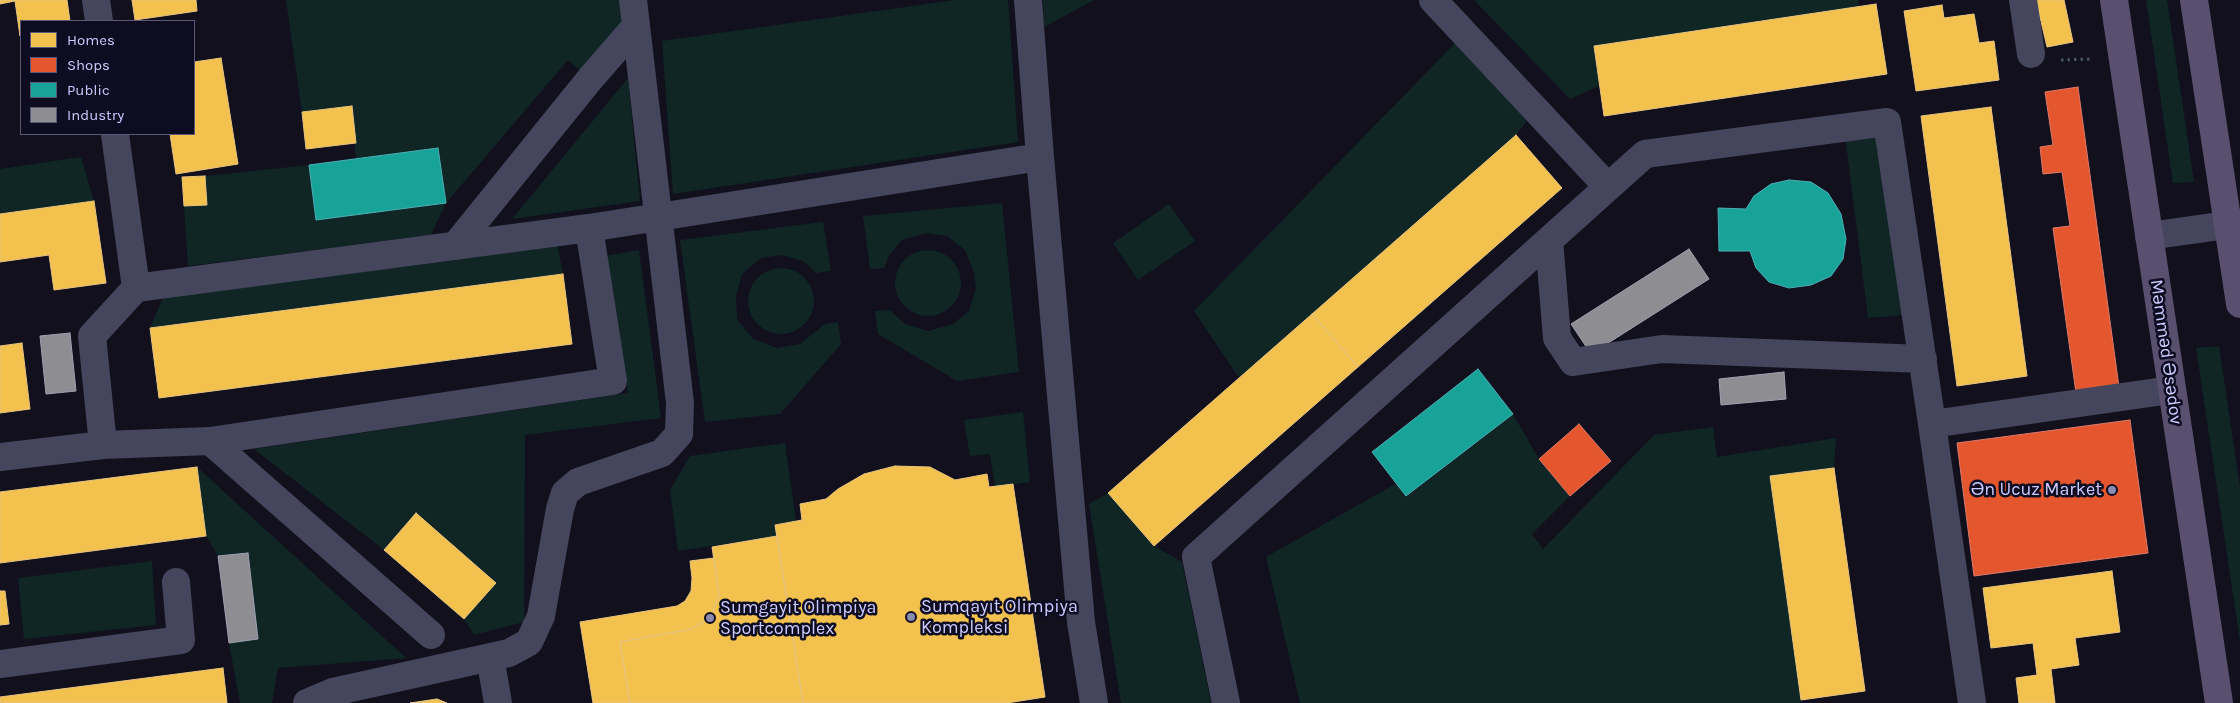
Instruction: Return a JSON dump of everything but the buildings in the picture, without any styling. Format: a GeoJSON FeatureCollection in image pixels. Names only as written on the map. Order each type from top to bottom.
{"type":"FeatureCollection","features":[{"type":"Feature","properties":{"kind":"main road","name":"Məmməd Əsədov"},"geometry":{"type":"LineString","coordinates":[[2114,0],[2219,703]]}},
{"type":"Feature","properties":{"kind":"main road"},"geometry":{"type":"LineString","coordinates":[[2194,0],[2234,224],[2240,304]]}},
{"type":"Feature","properties":{"kind":"lane"},"geometry":{"type":"LineString","coordinates":[[96,0],[98,20]]}},
{"type":"Feature","properties":{"kind":"lane"},"geometry":{"type":"LineString","coordinates":[[1028,0],[1081,622],[1094,703]]}},
{"type":"Feature","properties":{"kind":"lane"},"geometry":{"type":"LineString","coordinates":[[1433,0],[1608,187]]}},
{"type":"Feature","properties":{"kind":"lane"},"geometry":{"type":"LineString","coordinates":[[2023,0],[2031,54]]}},
{"type":"Feature","properties":{"kind":"lane"},"geometry":{"type":"LineString","coordinates":[[307,703],[333,692],[509,653],[529,642],[541,616],[560,509],[565,493],[578,482],[662,453],[679,434],[680,403],[634,13]]}},
{"type":"Feature","properties":{"kind":"lane"},"geometry":{"type":"LineString","coordinates":[[454,246],[590,79],[634,13]]}},
{"type":"Feature","properties":{"kind":"lane"},"geometry":{"type":"LineString","coordinates":[[1226,703],[1196,557],[1645,154],[1887,122],[1972,703]]}},
{"type":"Feature","properties":{"kind":"lane"},"geometry":{"type":"LineString","coordinates":[[115,135],[136,288]]}},
{"type":"Feature","properties":{"kind":"lane"},"geometry":{"type":"LineString","coordinates":[[103,445],[92,336],[136,288],[589,228],[1040,158]]}},
{"type":"Feature","properties":{"kind":"lane"},"geometry":{"type":"LineString","coordinates":[[2148,236],[2234,224]]}},
{"type":"Feature","properties":{"kind":"lane"},"geometry":{"type":"LineString","coordinates":[[0,457],[103,445],[210,441],[613,381],[589,228]]}},
{"type":"Feature","properties":{"kind":"lane"},"geometry":{"type":"LineString","coordinates":[[1549,240],[1557,338],[1573,362],[1662,350],[1922,359]]}},
{"type":"Feature","properties":{"kind":"lane"},"geometry":{"type":"LineString","coordinates":[[1932,424],[2171,390]]}},
{"type":"Feature","properties":{"kind":"lane"},"geometry":{"type":"LineString","coordinates":[[210,441],[430,635]]}},
{"type":"Feature","properties":{"kind":"lane"},"geometry":{"type":"LineString","coordinates":[[0,664],[181,640],[176,582]]}},
{"type":"Feature","properties":{"kind":"lane"},"geometry":{"type":"LineString","coordinates":[[490,657],[498,703]]}},
{"type":"Feature","properties":{"kind":"path"},"geometry":{"type":"LineString","coordinates":[[2031,54],[2040,60],[2052,61],[2122,57]]}},
{"type":"Feature","properties":{"kind":"green space"},"geometry":{"type":"Polygon","coordinates":[[[286,0],[633,0],[636,26],[590,79],[568,60],[446,203],[431,235],[188,266],[184,206],[207,205],[205,176],[309,165],[317,220],[445,202],[438,148],[356,159],[351,107],[302,112],[286,0]]]}},
{"type":"Feature","properties":{"kind":"green space"},"geometry":{"type":"Polygon","coordinates":[[[955,0],[1008,0],[1018,142],[673,194],[662,41],[955,0]]]}},
{"type":"Feature","properties":{"kind":"green space"},"geometry":{"type":"Polygon","coordinates":[[[1043,0],[1094,0],[1044,27],[1043,0]]]}},
{"type":"Feature","properties":{"kind":"green space"},"geometry":{"type":"Polygon","coordinates":[[[1474,0],[1858,0],[1859,7],[1594,46],[1599,86],[1570,99],[1474,0]]]}},
{"type":"Feature","properties":{"kind":"green space"},"geometry":{"type":"Polygon","coordinates":[[[2146,0],[2167,0],[2194,182],[2173,183],[2146,0]]]}},
{"type":"Feature","properties":{"kind":"green space"},"geometry":{"type":"Polygon","coordinates":[[[1458,40],[1527,121],[1516,135],[1239,378],[1194,311],[1458,40]]]}},
{"type":"Feature","properties":{"kind":"green space"},"geometry":{"type":"Polygon","coordinates":[[[628,78],[640,201],[512,219],[628,78]]]}},
{"type":"Feature","properties":{"kind":"green space"},"geometry":{"type":"Polygon","coordinates":[[[1887,122],[1916,314],[1868,318],[1844,128],[1887,122]]]}},
{"type":"Feature","properties":{"kind":"green space"},"geometry":{"type":"Polygon","coordinates":[[[81,157],[94,201],[0,214],[0,169],[81,157]]]}},
{"type":"Feature","properties":{"kind":"green space"},"geometry":{"type":"Polygon","coordinates":[[[1002,203],[1019,372],[957,381],[878,334],[875,311],[890,310],[905,324],[928,331],[953,324],[969,311],[976,289],[974,272],[965,250],[947,236],[926,233],[902,240],[890,254],[884,268],[870,269],[863,216],[1002,203]]]}},
{"type":"Feature","properties":{"kind":"green space"},"geometry":{"type":"Polygon","coordinates":[[[1169,204],[1195,241],[1138,280],[1113,243],[1169,204]]]}},
{"type":"Feature","properties":{"kind":"green space"},"geometry":{"type":"Polygon","coordinates":[[[823,222],[831,271],[816,273],[803,261],[782,255],[761,258],[742,274],[736,296],[737,319],[753,339],[777,348],[800,344],[825,324],[838,322],[841,344],[780,414],[705,422],[680,240],[823,222]]]}},
{"type":"Feature","properties":{"kind":"green space"},"geometry":{"type":"Polygon","coordinates":[[[555,233],[563,274],[150,328],[169,283],[555,233]]]}},
{"type":"Feature","properties":{"kind":"green space"},"geometry":{"type":"Polygon","coordinates":[[[639,250],[661,418],[525,435],[524,622],[474,635],[464,619],[496,583],[416,513],[384,550],[254,449],[628,393],[606,256],[639,250]]]}},
{"type":"Feature","properties":{"kind":"green space"},"geometry":{"type":"Polygon","coordinates":[[[921,250],[935,250],[947,255],[956,264],[961,276],[959,296],[952,307],[935,316],[921,316],[909,311],[900,302],[895,290],[895,276],[900,264],[909,255],[921,250]]]}},
{"type":"Feature","properties":{"kind":"green space"},"geometry":{"type":"Polygon","coordinates":[[[774,268],[788,268],[800,273],[809,282],[814,294],[812,314],[805,325],[788,334],[774,334],[762,329],[753,320],[748,308],[748,294],[753,282],[762,273],[774,268]]]}},
{"type":"Feature","properties":{"kind":"green space"},"geometry":{"type":"Polygon","coordinates":[[[2219,346],[2240,487],[2240,641],[2196,348],[2219,346]]]}},
{"type":"Feature","properties":{"kind":"green space"},"geometry":{"type":"Polygon","coordinates":[[[1023,412],[1030,482],[995,487],[990,454],[970,456],[964,420],[1023,412]]]}},
{"type":"Feature","properties":{"kind":"green space"},"geometry":{"type":"Polygon","coordinates":[[[1513,414],[1539,459],[1570,496],[1532,534],[1543,549],[1654,435],[1713,427],[1717,457],[1836,438],[1834,468],[1770,477],[1801,703],[1300,703],[1266,557],[1397,483],[1407,496],[1513,414]]]}},
{"type":"Feature","properties":{"kind":"green space"},"geometry":{"type":"Polygon","coordinates":[[[785,443],[796,521],[775,525],[777,536],[678,551],[670,490],[690,456],[785,443]]]}},
{"type":"Feature","properties":{"kind":"green space"},"geometry":{"type":"Polygon","coordinates":[[[197,467],[406,658],[278,668],[272,703],[240,703],[229,643],[258,639],[248,553],[218,556],[206,536],[197,467]]]}},
{"type":"Feature","properties":{"kind":"green space"},"geometry":{"type":"Polygon","coordinates":[[[1108,493],[1154,546],[1182,562],[1211,703],[1121,703],[1089,504],[1108,493]]]}},
{"type":"Feature","properties":{"kind":"green space"},"geometry":{"type":"Polygon","coordinates":[[[152,561],[156,625],[24,639],[18,578],[152,561]]]}},
{"type":"Feature","properties":{"kind":"place","name":"Ən Ucuz Market"},"geometry":{"type":"Point","coordinates":[2112,490]}},
{"type":"Feature","properties":{"kind":"place","name":"Sumqayıt Olimpiya Kompleksi"},"geometry":{"type":"Point","coordinates":[911,617]}},
{"type":"Feature","properties":{"kind":"place","name":"Sumgayit Olimpiya Sportcomplex"},"geometry":{"type":"Point","coordinates":[710,618]}}]}
